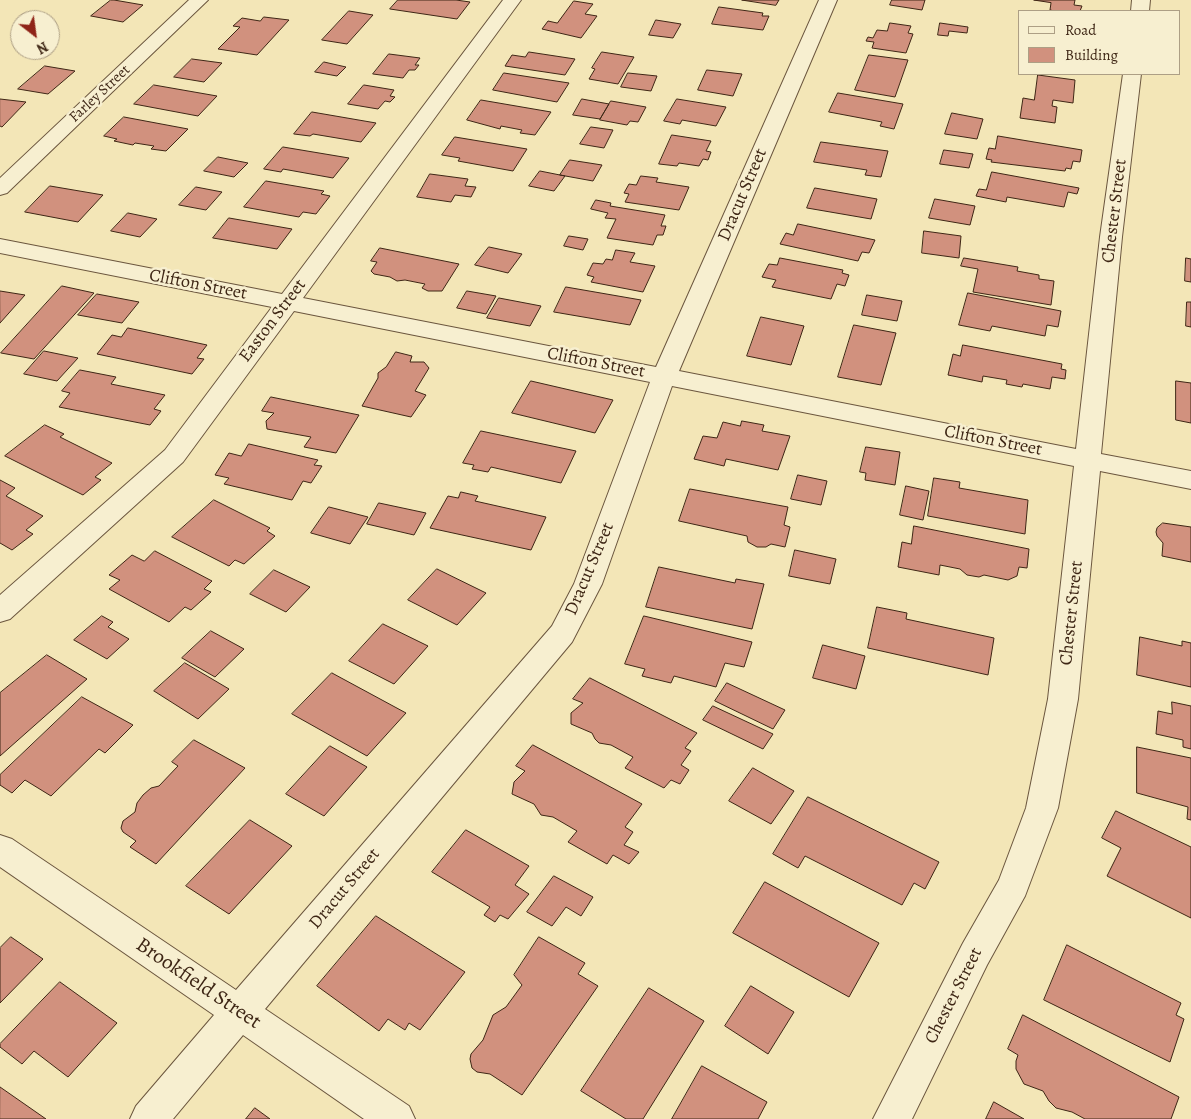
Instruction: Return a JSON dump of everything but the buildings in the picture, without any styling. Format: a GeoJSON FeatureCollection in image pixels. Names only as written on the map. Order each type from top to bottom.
{"type":"FeatureCollection","features":[{"type":"Feature","properties":{"kind":"street","name":"Farley Street"},"geometry":{"type":"LineString","coordinates":[[0,189],[199,0]]}},
{"type":"Feature","properties":{"kind":"street","name":"Easton Street"},"geometry":{"type":"LineString","coordinates":[[0,611],[174,456],[512,0]]}},
{"type":"Feature","properties":{"kind":"street","name":"Dracut Street"},"geometry":{"type":"LineString","coordinates":[[149,1119],[562,634],[588,584],[652,405],[828,0]]}},
{"type":"Feature","properties":{"kind":"street","name":"Chester Street"},"geometry":{"type":"LineString","coordinates":[[892,1119],[975,954],[1013,886],[1042,808],[1063,699],[1110,247],[1132,75]]}},
{"type":"Feature","properties":{"kind":"street","name":"Clifton Street"},"geometry":{"type":"LineString","coordinates":[[0,246],[1191,480]]}},
{"type":"Feature","properties":{"kind":"street","name":"Brookfield Street"},"geometry":{"type":"LineString","coordinates":[[0,849],[396,1119]]}}]}
